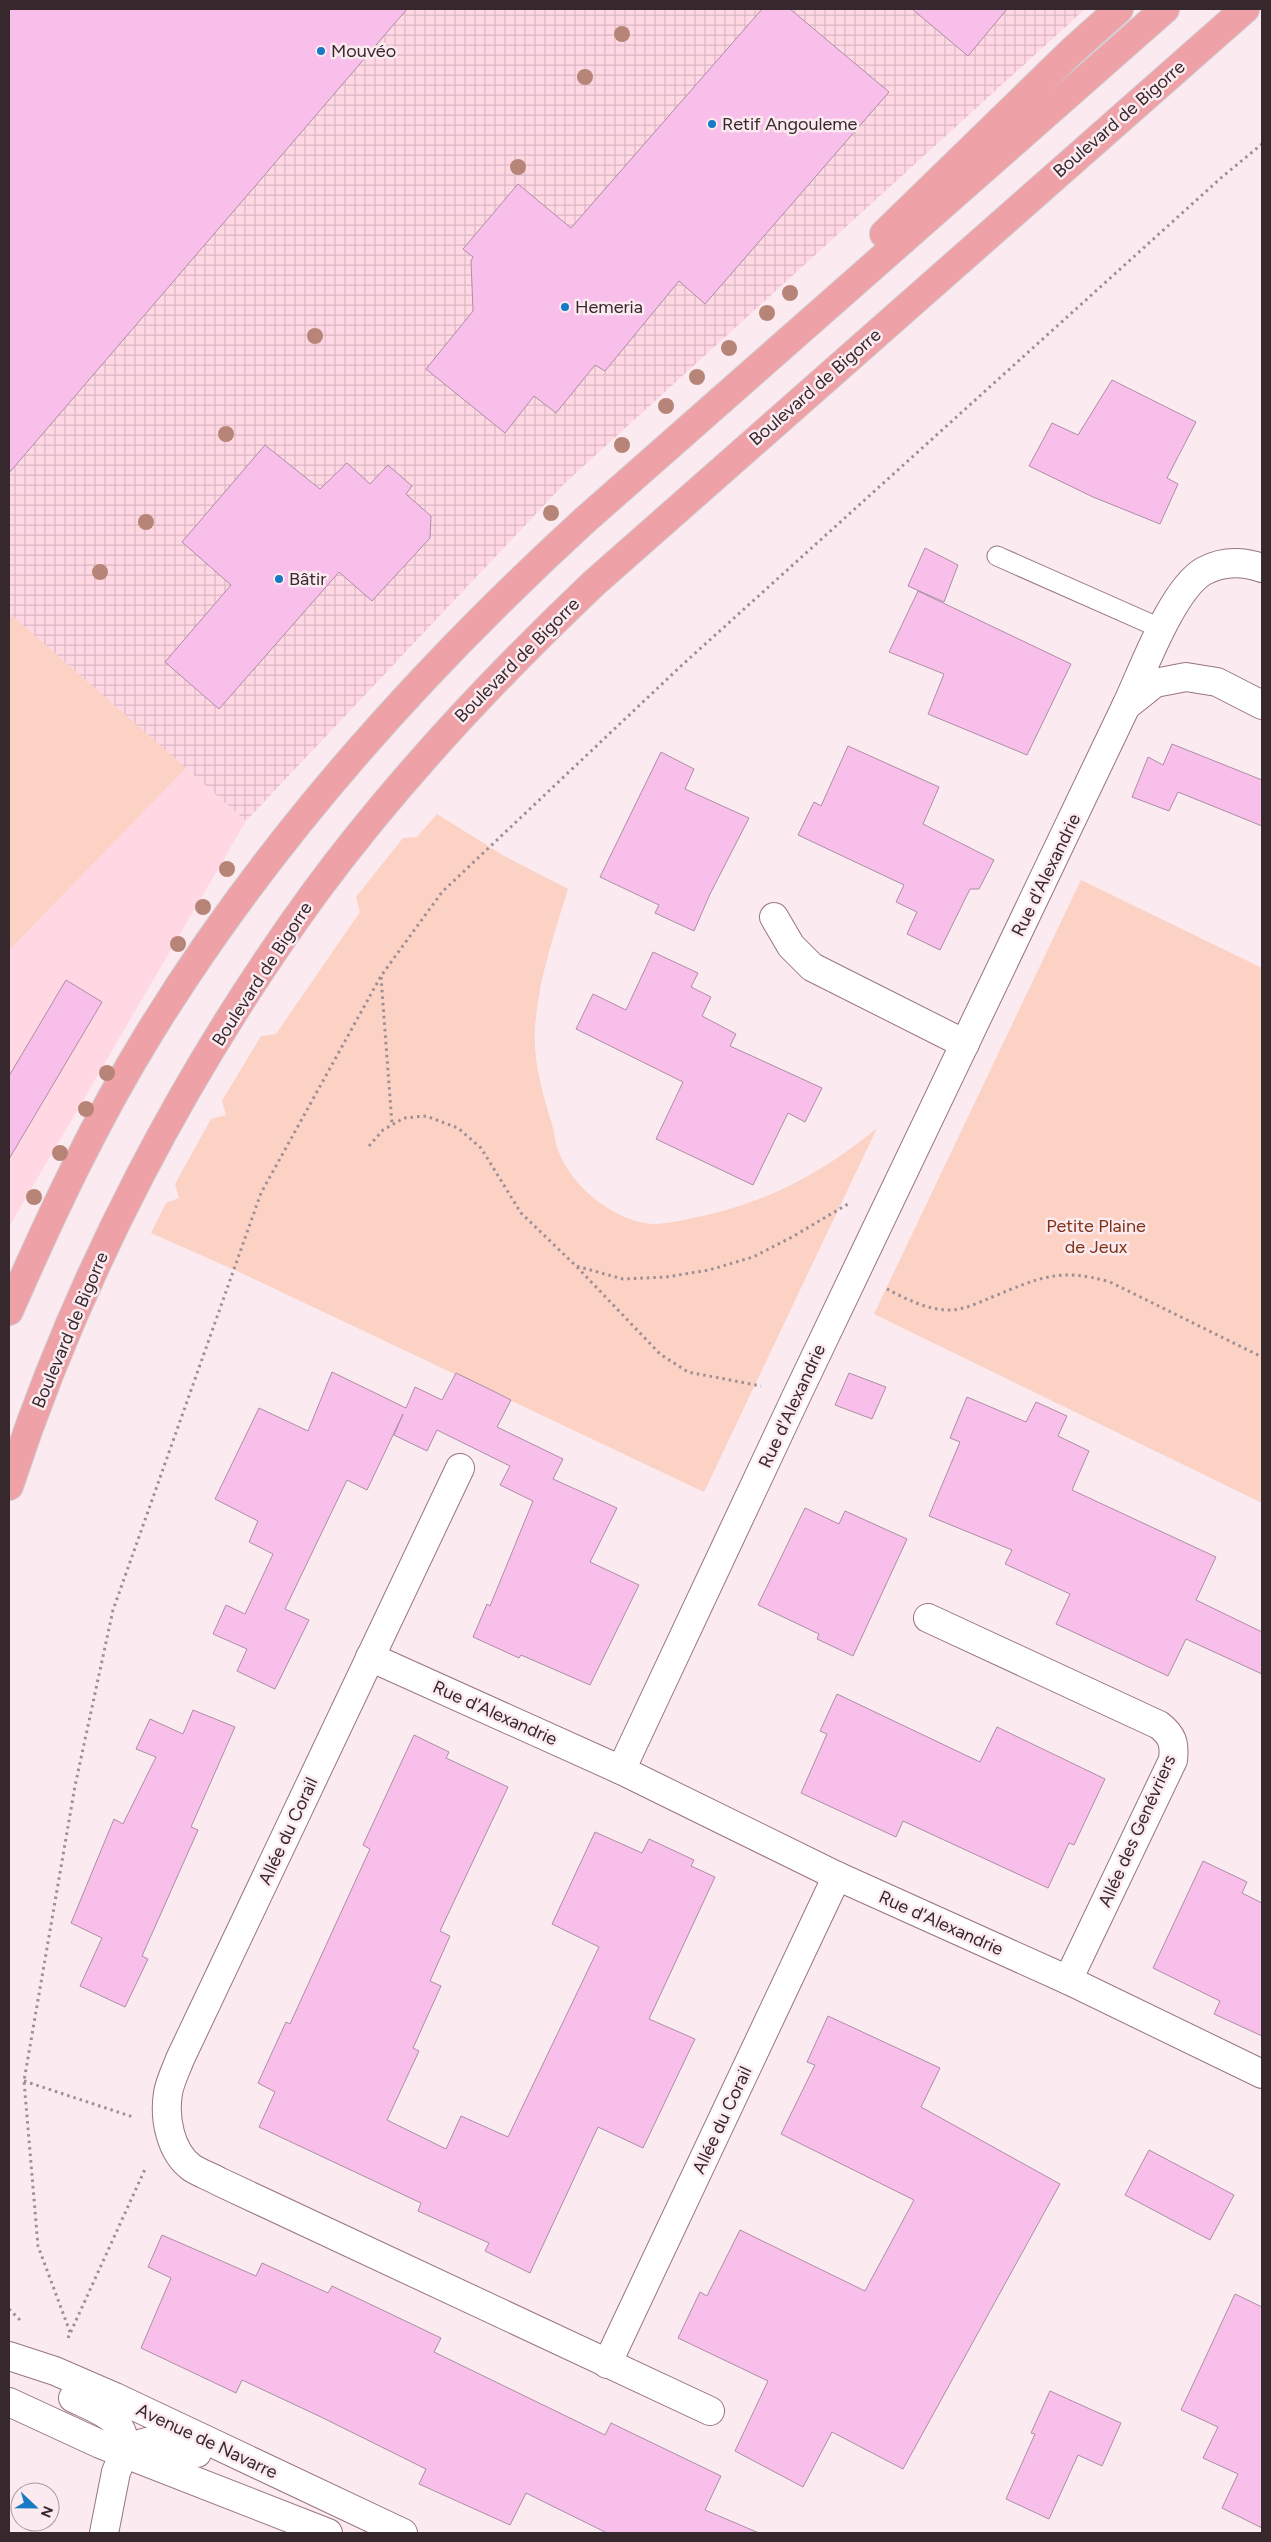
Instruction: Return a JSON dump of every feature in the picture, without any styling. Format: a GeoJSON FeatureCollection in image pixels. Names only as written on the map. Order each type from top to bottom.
{"type":"FeatureCollection","features":[{"type":"Feature","properties":{"kind":"main road"},"geometry":{"type":"LineString","coordinates":[[631,481],[1064,58],[1119,9]]}},
{"type":"Feature","properties":{"kind":"main road"},"geometry":{"type":"LineString","coordinates":[[9,1311],[58,1198],[116,1090],[150,1032],[268,860],[335,777],[450,650],[515,583],[1165,9]]}},
{"type":"Feature","properties":{"kind":"main road","name":"Boulevard de Bigorre"},"geometry":{"type":"LineString","coordinates":[[9,1486],[23,1442],[70,1325],[110,1238],[154,1151],[203,1064],[258,976],[316,891],[378,813],[450,728],[530,644],[593,584],[1245,9]]}},
{"type":"Feature","properties":{"kind":"street","name":"Rue d'Alexandrie"},"geometry":{"type":"LineString","coordinates":[[620,1770],[1162,630],[1185,589],[1202,572],[1226,563],[1248,563],[1262,568]]}},
{"type":"Feature","properties":{"kind":"street"},"geometry":{"type":"LineString","coordinates":[[1126,706],[1155,683],[1186,677],[1217,682],[1262,705]]}},
{"type":"Feature","properties":{"kind":"street"},"geometry":{"type":"LineString","coordinates":[[774,917],[791,946],[812,967],[965,1044]]}},
{"type":"Feature","properties":{"kind":"street","name":"Allée du Corail"},"geometry":{"type":"LineString","coordinates":[[460,1468],[180,2059],[168,2093],[171,2134],[178,2153],[191,2167],[220,2182],[710,2411]]}},
{"type":"Feature","properties":{"kind":"street","name":"Allée des Genévriers"},"geometry":{"type":"LineString","coordinates":[[928,1618],[1159,1725],[1169,1733],[1175,1746],[1173,1760],[1068,1980]]}},
{"type":"Feature","properties":{"kind":"street","name":"Rue d'Alexandrie"},"geometry":{"type":"LineString","coordinates":[[370,1657],[620,1770],[837,1876],[1068,1980],[1262,2074]]}},
{"type":"Feature","properties":{"kind":"street","name":"Allée du Corail"},"geometry":{"type":"LineString","coordinates":[[607,2364],[837,1876]]}},
{"type":"Feature","properties":{"kind":"street","name":"Avenue de Navarre"},"geometry":{"type":"LineString","coordinates":[[9,2356],[55,2371],[402,2533]]}},
{"type":"Feature","properties":{"kind":"street"},"geometry":{"type":"LineString","coordinates":[[9,2362],[116,2421],[126,2439],[124,2453],[116,2472],[104,2533]]}},
{"type":"Feature","properties":{"kind":"street","name":"Avenue de Navarre"},"geometry":{"type":"LineString","coordinates":[[9,2402],[124,2453],[328,2533]]}},
{"type":"Feature","properties":{"kind":"street"},"geometry":{"type":"LineString","coordinates":[[124,2453],[136,2444],[148,2441],[169,2441],[205,2456],[253,2462]]}},
{"type":"Feature","properties":{"kind":"lane"},"geometry":{"type":"LineString","coordinates":[[997,556],[1162,630]]}},
{"type":"Feature","properties":{"kind":"path"},"geometry":{"type":"LineString","coordinates":[[70,2332],[38,2246],[24,2081],[76,1786],[114,1610],[261,1193],[381,976],[442,892],[680,666],[1215,184],[1262,144]]}},
{"type":"Feature","properties":{"kind":"path"},"geometry":{"type":"LineString","coordinates":[[381,976],[392,1125]]}},
{"type":"Feature","properties":{"kind":"path"},"geometry":{"type":"LineString","coordinates":[[369,1146],[382,1130],[404,1118],[426,1116],[458,1128],[481,1148],[521,1213],[576,1266],[660,1354],[688,1372],[756,1384],[796,1397]]}},
{"type":"Feature","properties":{"kind":"path"},"geometry":{"type":"LineString","coordinates":[[576,1266],[623,1279],[666,1277],[709,1270],[753,1256],[792,1237],[859,1197],[889,1202]]}},
{"type":"Feature","properties":{"kind":"path"},"geometry":{"type":"LineString","coordinates":[[856,1272],[906,1299],[929,1307],[952,1310],[974,1305],[1042,1278],[1058,1274],[1085,1274],[1110,1282],[1262,1357]]}},
{"type":"Feature","properties":{"kind":"path"},"geometry":{"type":"LineString","coordinates":[[24,2081],[171,2134],[144,2170],[67,2340]]}},
{"type":"Feature","properties":{"kind":"shaded area"},"geometry":{"type":"Polygon","coordinates":[[[9,9],[1085,9],[565,483],[246,821],[9,613],[9,9]]]}},
{"type":"Feature","properties":{"kind":"shaded area"},"geometry":{"type":"Polygon","coordinates":[[[9,613],[246,821],[9,1227],[9,613]]]}},
{"type":"Feature","properties":{"kind":"green space"},"geometry":{"type":"Polygon","coordinates":[[[9,613],[186,768],[9,950],[9,613]]]}},
{"type":"Feature","properties":{"kind":"green space"},"geometry":{"type":"Polygon","coordinates":[[[437,814],[504,856],[568,889],[547,958],[539,993],[535,1028],[536,1054],[540,1079],[558,1150],[564,1163],[581,1187],[604,1206],[617,1214],[650,1224],[675,1222],[719,1212],[768,1196],[791,1185],[835,1160],[877,1128],[704,1492],[239,1272],[151,1233],[166,1203],[179,1198],[175,1184],[211,1119],[226,1115],[222,1101],[261,1036],[276,1034],[360,912],[356,897],[403,838],[417,837],[437,814]]]}},
{"type":"Feature","properties":{"kind":"green space","name":"Petite Plaine de Jeux"},"geometry":{"type":"Polygon","coordinates":[[[1081,880],[1262,968],[1262,1503],[874,1314],[1081,880]]]}},
{"type":"Feature","properties":{"kind":"building"},"geometry":{"type":"Polygon","coordinates":[[[9,9],[407,9],[9,473],[9,9]]]}},
{"type":"Feature","properties":{"kind":"building"},"geometry":{"type":"Polygon","coordinates":[[[762,9],[790,9],[889,92],[705,304],[679,281],[605,371],[595,365],[556,413],[534,396],[505,433],[426,369],[473,311],[471,261],[473,257],[463,249],[518,184],[571,228],[762,9]]]}},
{"type":"Feature","properties":{"kind":"building"},"geometry":{"type":"Polygon","coordinates":[[[912,9],[1007,9],[968,56],[912,9]]]}},
{"type":"Feature","properties":{"kind":"building"},"geometry":{"type":"Polygon","coordinates":[[[1112,380],[1196,422],[1167,478],[1178,484],[1160,524],[1093,497],[1029,466],[1052,423],[1078,435],[1112,380]]]}},
{"type":"Feature","properties":{"kind":"building","name":"Bâtir"},"geometry":{"type":"Polygon","coordinates":[[[265,445],[320,489],[347,463],[370,484],[388,465],[412,486],[406,494],[431,516],[430,538],[372,601],[339,572],[219,709],[165,662],[231,585],[182,542],[265,445]]]}},
{"type":"Feature","properties":{"kind":"building"},"geometry":{"type":"Polygon","coordinates":[[[925,548],[958,565],[944,602],[908,586],[925,548]]]}},
{"type":"Feature","properties":{"kind":"building"},"geometry":{"type":"Polygon","coordinates":[[[918,591],[1071,664],[1027,755],[928,714],[944,674],[889,652],[918,591]]]}},
{"type":"Feature","properties":{"kind":"building"},"geometry":{"type":"Polygon","coordinates":[[[1172,744],[1262,780],[1262,826],[1178,792],[1169,811],[1132,797],[1148,757],[1163,765],[1172,744]]]}},
{"type":"Feature","properties":{"kind":"building"},"geometry":{"type":"Polygon","coordinates":[[[848,746],[939,787],[923,824],[994,860],[979,889],[970,889],[940,950],[907,934],[917,912],[896,902],[904,885],[798,835],[814,802],[821,806],[848,746]]]}},
{"type":"Feature","properties":{"kind":"building"},"geometry":{"type":"Polygon","coordinates":[[[661,752],[694,769],[685,789],[749,818],[710,894],[694,931],[655,913],[659,905],[600,877],[661,752]]]}},
{"type":"Feature","properties":{"kind":"building"},"geometry":{"type":"Polygon","coordinates":[[[653,952],[698,973],[691,987],[711,997],[702,1016],[736,1034],[730,1046],[822,1088],[805,1122],[788,1113],[753,1185],[656,1139],[683,1082],[576,1029],[593,994],[626,1010],[653,952]]]}},
{"type":"Feature","properties":{"kind":"building"},"geometry":{"type":"Polygon","coordinates":[[[66,980],[102,1002],[9,1159],[9,1076],[66,980]]]}},
{"type":"Feature","properties":{"kind":"building"},"geometry":{"type":"Polygon","coordinates":[[[332,1372],[406,1408],[415,1387],[442,1400],[456,1373],[511,1400],[497,1427],[563,1459],[553,1479],[617,1508],[590,1562],[639,1585],[590,1685],[521,1655],[519,1658],[473,1637],[487,1604],[490,1606],[533,1501],[500,1485],[510,1466],[437,1430],[427,1451],[394,1435],[403,1414],[367,1490],[347,1480],[285,1609],[309,1620],[275,1689],[237,1671],[247,1649],[213,1634],[226,1605],[245,1614],[273,1554],[249,1542],[258,1521],[215,1499],[259,1408],[308,1431],[332,1372]]]}},
{"type":"Feature","properties":{"kind":"building"},"geometry":{"type":"Polygon","coordinates":[[[849,1373],[886,1387],[872,1419],[835,1405],[849,1373]]]}},
{"type":"Feature","properties":{"kind":"building"},"geometry":{"type":"Polygon","coordinates":[[[967,1397],[1026,1422],[1036,1402],[1067,1416],[1058,1436],[1089,1451],[1072,1490],[1216,1557],[1196,1600],[1262,1632],[1262,1674],[1186,1639],[1168,1676],[1056,1624],[1070,1594],[1005,1564],[1012,1550],[929,1516],[960,1442],[950,1438],[967,1397]]]}},
{"type":"Feature","properties":{"kind":"building"},"geometry":{"type":"Polygon","coordinates":[[[805,1508],[839,1524],[845,1511],[907,1539],[853,1656],[817,1639],[819,1634],[758,1605],[805,1508]]]}},
{"type":"Feature","properties":{"kind":"building"},"geometry":{"type":"Polygon","coordinates":[[[837,1694],[980,1762],[997,1727],[1105,1779],[1074,1845],[1069,1843],[1048,1888],[903,1821],[896,1837],[801,1793],[827,1734],[820,1731],[837,1694]]]}},
{"type":"Feature","properties":{"kind":"building"},"geometry":{"type":"Polygon","coordinates":[[[193,1710],[235,1727],[191,1827],[198,1830],[142,1956],[148,1959],[125,2007],[80,1986],[102,1938],[71,1923],[114,1819],[123,1824],[156,1757],[136,1749],[150,1719],[183,1734],[193,1710]]]}},
{"type":"Feature","properties":{"kind":"building"},"geometry":{"type":"Polygon","coordinates":[[[414,1735],[449,1752],[446,1758],[508,1787],[440,1931],[450,1936],[430,1981],[441,1986],[413,2048],[419,2051],[387,2120],[446,2149],[461,2116],[508,2137],[599,1947],[552,1924],[595,1832],[642,1853],[649,1839],[694,1860],[691,1866],[715,1877],[649,2019],[695,2039],[643,2148],[598,2127],[530,2273],[485,2251],[489,2243],[418,2211],[421,2203],[259,2127],[275,2092],[258,2083],[286,2022],[290,2024],[370,1849],[363,1845],[414,1735]]]}},
{"type":"Feature","properties":{"kind":"building"},"geometry":{"type":"Polygon","coordinates":[[[1203,1861],[1247,1882],[1242,1893],[1262,1903],[1262,2036],[1214,2014],[1220,2001],[1153,1968],[1203,1861]]]}},
{"type":"Feature","properties":{"kind":"building"},"geometry":{"type":"Polygon","coordinates":[[[828,2016],[940,2068],[921,2107],[1060,2184],[903,2469],[832,2432],[803,2487],[735,2451],[768,2381],[678,2338],[700,2292],[707,2296],[740,2230],[865,2291],[914,2200],[781,2134],[815,2065],[807,2062],[828,2016]]]}},
{"type":"Feature","properties":{"kind":"building"},"geometry":{"type":"Polygon","coordinates":[[[1149,2150],[1234,2195],[1210,2240],[1125,2195],[1149,2150]]]}},
{"type":"Feature","properties":{"kind":"building"},"geometry":{"type":"Polygon","coordinates":[[[162,2235],[256,2276],[262,2263],[328,2293],[332,2286],[441,2338],[434,2352],[605,2435],[611,2423],[721,2476],[705,2510],[759,2533],[607,2533],[526,2493],[510,2525],[419,2484],[426,2469],[321,2417],[242,2380],[236,2393],[141,2348],[171,2278],[148,2267],[162,2235]]]}},
{"type":"Feature","properties":{"kind":"building"},"geometry":{"type":"Polygon","coordinates":[[[1235,2294],[1262,2307],[1262,2528],[1222,2508],[1238,2474],[1203,2458],[1218,2427],[1181,2410],[1235,2294]]]}},
{"type":"Feature","properties":{"kind":"building"},"geometry":{"type":"Polygon","coordinates":[[[1050,2391],[1121,2423],[1102,2466],[1078,2455],[1049,2519],[1006,2499],[1035,2434],[1031,2433],[1050,2391]]]}},
{"type":"Feature","properties":{"kind":"place","name":"Mouvéo"},"geometry":{"type":"Point","coordinates":[321,51]}},
{"type":"Feature","properties":{"kind":"place","name":"Retif Angouleme"},"geometry":{"type":"Point","coordinates":[712,124]}},
{"type":"Feature","properties":{"kind":"place","name":"Hemeria"},"geometry":{"type":"Point","coordinates":[565,307]}},
{"type":"Feature","properties":{"kind":"place","name":"Bâtir"},"geometry":{"type":"Point","coordinates":[279,579]}}]}
